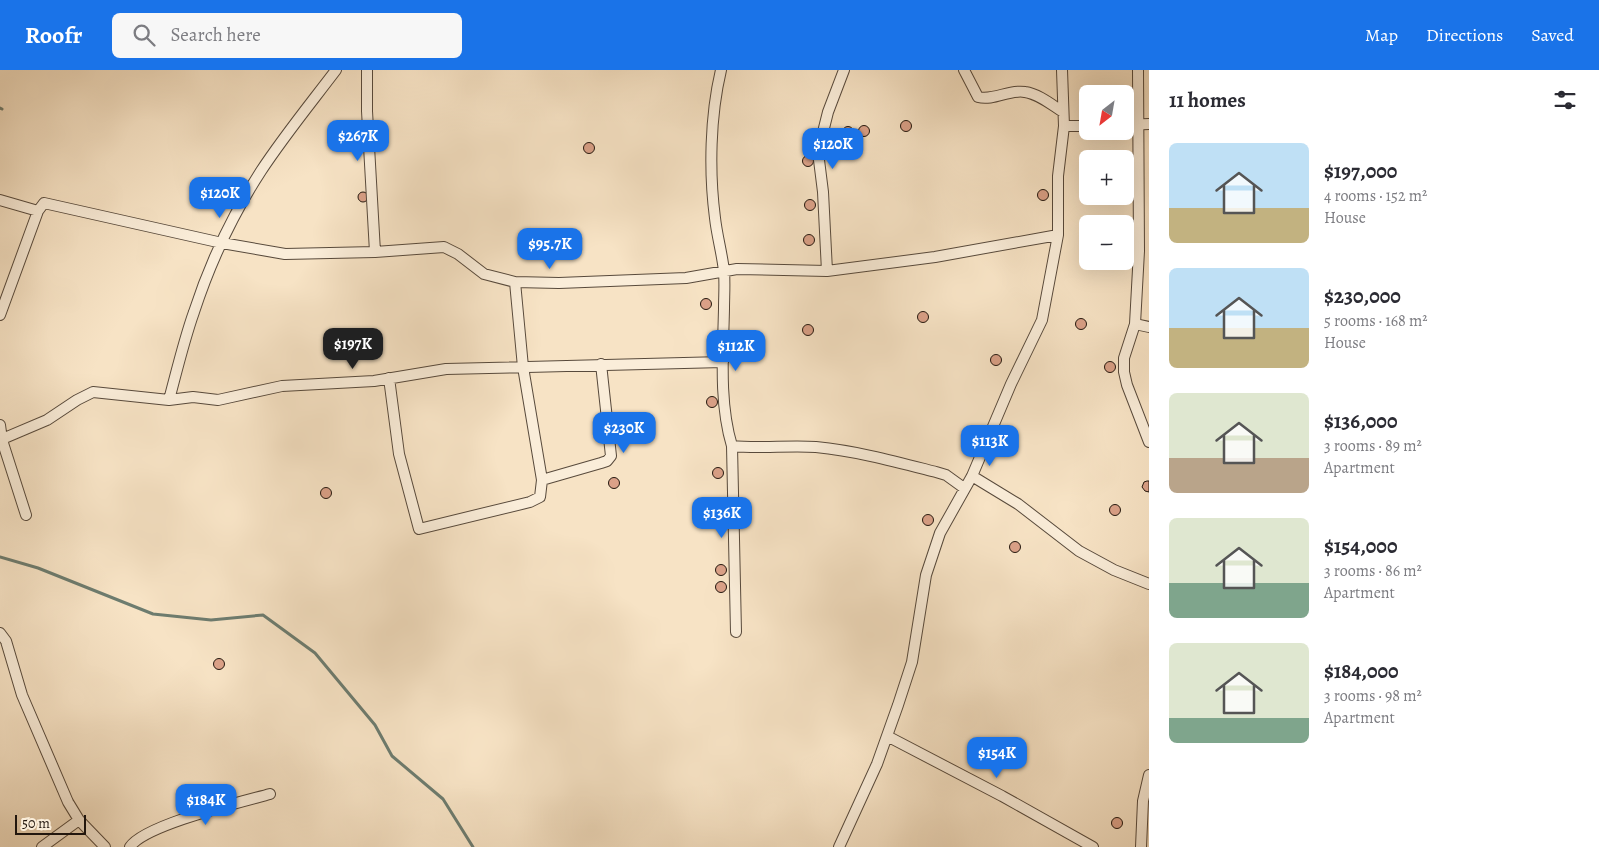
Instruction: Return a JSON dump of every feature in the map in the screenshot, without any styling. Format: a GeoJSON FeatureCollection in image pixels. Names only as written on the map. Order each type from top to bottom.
{"type":"FeatureCollection","features":[{"type":"Feature","properties":{"kind":"street"},"geometry":{"type":"LineString","coordinates":[[169,400],[194,312],[222,244],[261,171],[294,124],[336,70]]}},
{"type":"Feature","properties":{"kind":"street"},"geometry":{"type":"LineString","coordinates":[[367,70],[367,111],[375,252]]}},
{"type":"Feature","properties":{"kind":"street"},"geometry":{"type":"LineString","coordinates":[[721,70],[712,127],[712,144],[715,218],[724,272],[723,362],[727,429],[732,446],[736,632]]}},
{"type":"Feature","properties":{"kind":"street"},"geometry":{"type":"LineString","coordinates":[[827,271],[823,192],[818,152],[828,112],[844,70]]}},
{"type":"Feature","properties":{"kind":"street"},"geometry":{"type":"LineString","coordinates":[[964,70],[978,97],[986,98],[1024,92],[1042,99],[1063,112]]}},
{"type":"Feature","properties":{"kind":"street"},"geometry":{"type":"LineString","coordinates":[[839,847],[877,764],[912,662],[923,593],[932,555],[940,533],[972,476],[1011,384],[1042,320],[1058,235],[1058,176],[1064,126],[1062,70]]}},
{"type":"Feature","properties":{"kind":"street"},"geometry":{"type":"LineString","coordinates":[[1138,70],[1144,124],[1139,251],[1135,324],[1124,358],[1124,372],[1127,385],[1149,442]]}},
{"type":"Feature","properties":{"kind":"street"},"geometry":{"type":"LineString","coordinates":[[1064,126],[1079,126]]}},
{"type":"Feature","properties":{"kind":"street"},"geometry":{"type":"LineString","coordinates":[[0,200],[38,211]]}},
{"type":"Feature","properties":{"kind":"street"},"geometry":{"type":"LineString","coordinates":[[0,315],[38,211],[44,203],[222,244],[284,254],[375,252],[444,247],[458,254],[484,274],[515,282],[559,283],[686,278],[737,269],[827,271],[935,256],[1058,235]]}},
{"type":"Feature","properties":{"kind":"street"},"geometry":{"type":"LineString","coordinates":[[389,378],[399,454],[418,529],[537,500],[542,492],[542,480],[523,367],[515,282]]}},
{"type":"Feature","properties":{"kind":"street"},"geometry":{"type":"LineString","coordinates":[[1135,324],[1149,327]]}},
{"type":"Feature","properties":{"kind":"street"},"geometry":{"type":"LineString","coordinates":[[1,440],[48,420],[77,400],[93,392],[169,400],[193,397],[218,400],[282,386],[353,383],[446,369],[723,362]]}},
{"type":"Feature","properties":{"kind":"street"},"geometry":{"type":"LineString","coordinates":[[542,480],[607,461],[611,456],[601,364]]}},
{"type":"Feature","properties":{"kind":"street"},"geometry":{"type":"LineString","coordinates":[[0,425],[1,440],[26,515]]}},
{"type":"Feature","properties":{"kind":"street"},"geometry":{"type":"LineString","coordinates":[[732,446],[750,448],[815,447],[847,452],[946,475],[964,488]]}},
{"type":"Feature","properties":{"kind":"street"},"geometry":{"type":"LineString","coordinates":[[972,476],[1018,504],[1079,551],[1149,584]]}},
{"type":"Feature","properties":{"kind":"street"},"geometry":{"type":"LineString","coordinates":[[0,633],[6,641],[22,695],[68,802],[79,820],[105,847]]}},
{"type":"Feature","properties":{"kind":"street"},"geometry":{"type":"LineString","coordinates":[[887,736],[1002,796],[1093,847]]}},
{"type":"Feature","properties":{"kind":"street"},"geometry":{"type":"LineString","coordinates":[[1141,847],[1143,801],[1149,775]]}},
{"type":"Feature","properties":{"kind":"street"},"geometry":{"type":"LineString","coordinates":[[130,847],[137,839],[158,828],[270,794]]}},
{"type":"Feature","properties":{"kind":"street"},"geometry":{"type":"LineString","coordinates":[[42,847],[79,820]]}},
{"type":"Feature","properties":{"kind":"building"},"geometry":{"type":"Polygon","coordinates":[[[904,121],[908,121],[911,126],[910,130],[904,131],[901,128],[901,124],[904,121]]]}},
{"type":"Feature","properties":{"kind":"building"},"geometry":{"type":"Polygon","coordinates":[[[862,126],[866,126],[869,131],[868,135],[862,136],[859,133],[859,129],[862,126]]]}},
{"type":"Feature","properties":{"kind":"building"},"geometry":{"type":"Polygon","coordinates":[[[846,127],[850,127],[853,132],[852,136],[846,137],[843,134],[843,130],[846,127]]]}},
{"type":"Feature","properties":{"kind":"building"},"geometry":{"type":"Polygon","coordinates":[[[587,143],[591,143],[594,148],[593,152],[587,153],[584,150],[584,146],[587,143]]]}},
{"type":"Feature","properties":{"kind":"building"},"geometry":{"type":"Polygon","coordinates":[[[806,156],[810,156],[813,161],[812,165],[806,166],[803,163],[803,159],[806,156]]]}},
{"type":"Feature","properties":{"kind":"building"},"geometry":{"type":"Polygon","coordinates":[[[1041,190],[1045,190],[1048,195],[1047,199],[1041,200],[1038,197],[1038,193],[1041,190]]]}},
{"type":"Feature","properties":{"kind":"building"},"geometry":{"type":"Polygon","coordinates":[[[361,192],[365,192],[368,197],[367,201],[361,202],[358,199],[358,195],[361,192]]]}},
{"type":"Feature","properties":{"kind":"building"},"geometry":{"type":"Polygon","coordinates":[[[808,200],[812,200],[815,205],[814,209],[808,210],[805,207],[805,203],[808,200]]]}},
{"type":"Feature","properties":{"kind":"building"},"geometry":{"type":"Polygon","coordinates":[[[807,235],[811,235],[814,240],[813,244],[807,245],[804,242],[804,238],[807,235]]]}},
{"type":"Feature","properties":{"kind":"building"},"geometry":{"type":"Polygon","coordinates":[[[704,299],[708,299],[711,304],[710,308],[704,309],[701,306],[701,302],[704,299]]]}},
{"type":"Feature","properties":{"kind":"building"},"geometry":{"type":"Polygon","coordinates":[[[921,312],[925,312],[928,317],[927,321],[921,322],[918,319],[918,315],[921,312]]]}},
{"type":"Feature","properties":{"kind":"building"},"geometry":{"type":"Polygon","coordinates":[[[1079,319],[1083,319],[1086,324],[1085,328],[1079,329],[1076,326],[1076,322],[1079,319]]]}},
{"type":"Feature","properties":{"kind":"building"},"geometry":{"type":"Polygon","coordinates":[[[806,325],[810,325],[813,330],[812,334],[806,335],[803,332],[803,328],[806,325]]]}},
{"type":"Feature","properties":{"kind":"building"},"geometry":{"type":"Polygon","coordinates":[[[994,355],[998,355],[1001,360],[1000,364],[994,365],[991,362],[991,358],[994,355]]]}},
{"type":"Feature","properties":{"kind":"building"},"geometry":{"type":"Polygon","coordinates":[[[1108,362],[1112,362],[1115,367],[1114,371],[1108,372],[1105,369],[1105,365],[1108,362]]]}},
{"type":"Feature","properties":{"kind":"building"},"geometry":{"type":"Polygon","coordinates":[[[710,397],[714,397],[717,402],[716,406],[710,407],[707,404],[707,400],[710,397]]]}},
{"type":"Feature","properties":{"kind":"building"},"geometry":{"type":"Polygon","coordinates":[[[716,468],[720,468],[723,473],[722,477],[716,478],[713,475],[713,471],[716,468]]]}},
{"type":"Feature","properties":{"kind":"building"},"geometry":{"type":"Polygon","coordinates":[[[612,478],[616,478],[619,483],[618,487],[612,488],[609,485],[609,481],[612,478]]]}},
{"type":"Feature","properties":{"kind":"building"},"geometry":{"type":"Polygon","coordinates":[[[1149,481],[1149,492],[1145,491],[1142,487],[1144,482],[1149,481]]]}},
{"type":"Feature","properties":{"kind":"building"},"geometry":{"type":"Polygon","coordinates":[[[324,488],[328,488],[331,493],[330,497],[324,498],[321,495],[321,491],[324,488]]]}},
{"type":"Feature","properties":{"kind":"building"},"geometry":{"type":"Polygon","coordinates":[[[718,501],[722,501],[725,506],[724,510],[718,511],[715,508],[715,504],[718,501]]]}},
{"type":"Feature","properties":{"kind":"building"},"geometry":{"type":"Polygon","coordinates":[[[1113,505],[1117,505],[1120,510],[1119,514],[1113,515],[1110,512],[1110,508],[1113,505]]]}},
{"type":"Feature","properties":{"kind":"building"},"geometry":{"type":"Polygon","coordinates":[[[926,515],[930,515],[933,520],[932,524],[926,525],[923,522],[923,518],[926,515]]]}},
{"type":"Feature","properties":{"kind":"building"},"geometry":{"type":"Polygon","coordinates":[[[717,517],[721,517],[724,522],[723,526],[717,527],[714,524],[714,520],[717,517]]]}},
{"type":"Feature","properties":{"kind":"building"},"geometry":{"type":"Polygon","coordinates":[[[1013,542],[1017,542],[1020,547],[1019,551],[1013,552],[1010,549],[1010,545],[1013,542]]]}},
{"type":"Feature","properties":{"kind":"building"},"geometry":{"type":"Polygon","coordinates":[[[719,565],[723,565],[726,570],[725,574],[719,575],[716,572],[716,568],[719,565]]]}},
{"type":"Feature","properties":{"kind":"building"},"geometry":{"type":"Polygon","coordinates":[[[719,582],[723,582],[726,587],[725,591],[719,592],[716,589],[716,585],[719,582]]]}},
{"type":"Feature","properties":{"kind":"building"},"geometry":{"type":"Polygon","coordinates":[[[217,659],[221,659],[224,664],[223,668],[217,669],[214,666],[214,662],[217,659]]]}},
{"type":"Feature","properties":{"kind":"building"},"geometry":{"type":"Polygon","coordinates":[[[1115,818],[1119,818],[1122,823],[1121,827],[1115,828],[1112,825],[1112,821],[1115,818]]]}},
{"type":"Feature","properties":{"kind":"waterway"},"geometry":{"type":"LineString","coordinates":[[0,557],[38,568],[153,614],[211,620],[263,615],[315,653],[375,725],[392,756],[443,799],[473,847]]}}]}
